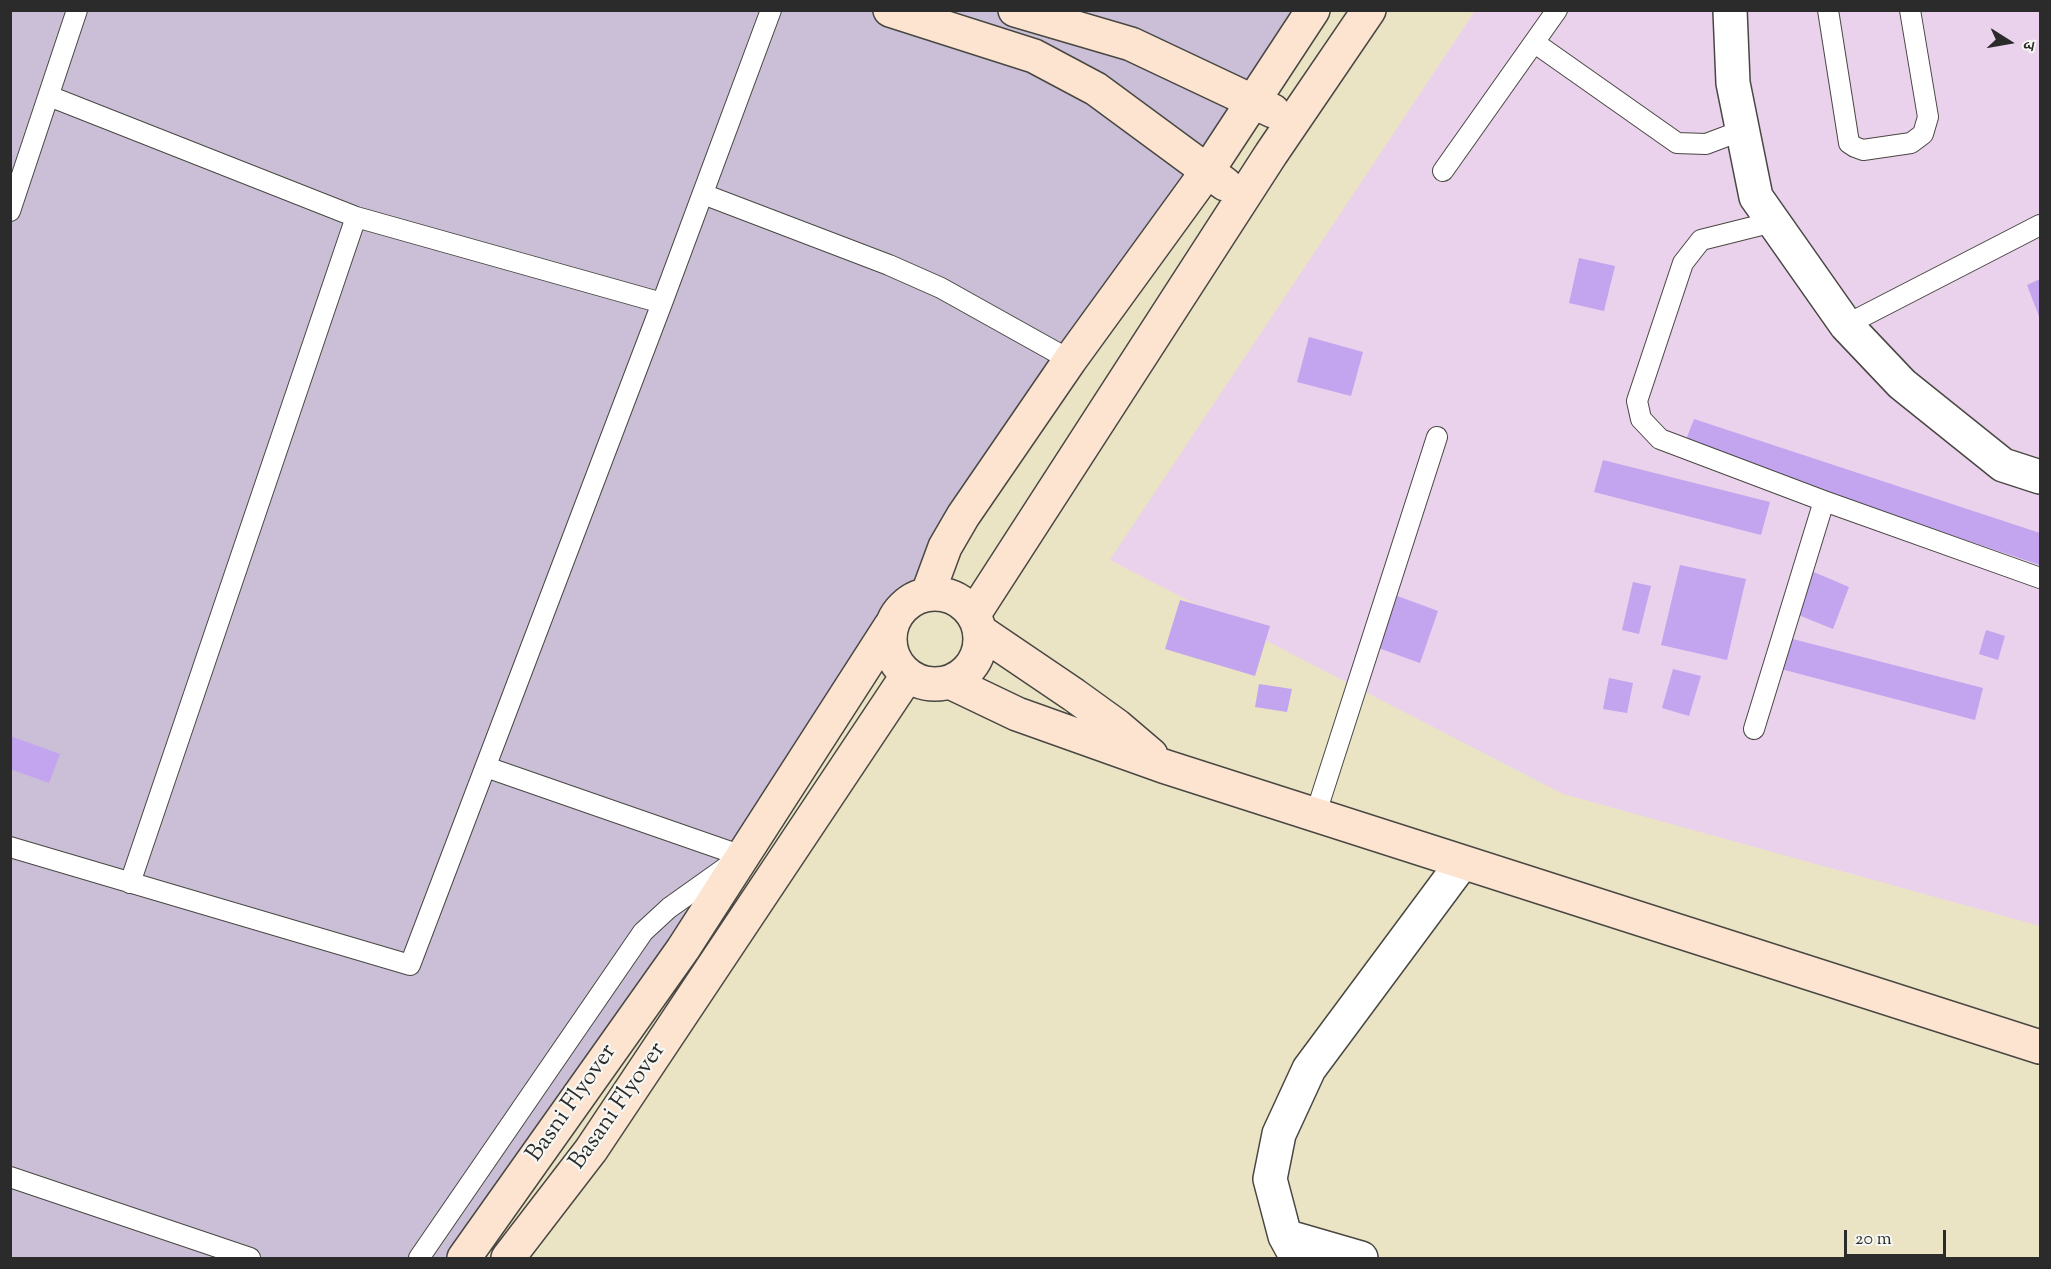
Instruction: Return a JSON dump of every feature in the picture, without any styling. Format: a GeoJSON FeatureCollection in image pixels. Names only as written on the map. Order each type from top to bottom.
{"type":"FeatureCollection","features":[{"type":"Feature","properties":{"kind":"main road"},"geometry":{"type":"LineString","coordinates":[[890,10],[1034,56],[1096,89],[1243,198]]}},
{"type":"Feature","properties":{"kind":"main road"},"geometry":{"type":"LineString","coordinates":[[1016,10],[1131,44],[1254,101],[1293,122]]}},
{"type":"Feature","properties":{"kind":"main road"},"geometry":{"type":"LineString","coordinates":[[928,593],[945,547],[963,516],[1070,360],[1208,171],[1313,10]]}},
{"type":"Feature","properties":{"kind":"main road"},"geometry":{"type":"LineString","coordinates":[[890,627],[891,654],[907,676],[928,684],[950,682],[968,671],[978,653],[977,623],[1243,198],[1369,10]]}},
{"type":"Feature","properties":{"kind":"main road"},"geometry":{"type":"LineString","coordinates":[[742,856],[904,604],[928,593],[954,597],[977,623],[1117,726],[1163,766]]}},
{"type":"Feature","properties":{"kind":"main road","name":"Basani Flyover"},"geometry":{"type":"LineString","coordinates":[[508,1258],[591,1150],[907,676]]}},
{"type":"Feature","properties":{"kind":"main road"},"geometry":{"type":"LineString","coordinates":[[950,682],[1017,714],[1163,766],[2040,1047]]}},
{"type":"Feature","properties":{"kind":"main road","name":"Basni Flyover"},"geometry":{"type":"LineString","coordinates":[[464,1258],[683,949],[742,856]]}},
{"type":"Feature","properties":{"kind":"street"},"geometry":{"type":"LineString","coordinates":[[1730,10],[1733,83],[1756,197],[1846,325],[1902,384],[2003,465],[2040,477]]}},
{"type":"Feature","properties":{"kind":"street"},"geometry":{"type":"LineString","coordinates":[[1361,1258],[1291,1247],[1270,1179],[1279,1134],[1309,1069],[1462,863]]}},
{"type":"Feature","properties":{"kind":"lane"},"geometry":{"type":"LineString","coordinates":[[10,211],[77,10]]}},
{"type":"Feature","properties":{"kind":"lane"},"geometry":{"type":"LineString","coordinates":[[10,848],[411,965],[771,10]]}},
{"type":"Feature","properties":{"kind":"lane"},"geometry":{"type":"LineString","coordinates":[[1443,171],[1557,10]]}},
{"type":"Feature","properties":{"kind":"lane"},"geometry":{"type":"LineString","coordinates":[[1828,10],[1849,143],[1863,150],[1911,143],[1923,134],[1928,117],[1910,10]]}},
{"type":"Feature","properties":{"kind":"lane"},"geometry":{"type":"LineString","coordinates":[[1534,43],[1677,143],[1706,144],[1743,130]]}},
{"type":"Feature","properties":{"kind":"lane"},"geometry":{"type":"LineString","coordinates":[[49,96],[356,217],[662,303]]}},
{"type":"Feature","properties":{"kind":"lane"},"geometry":{"type":"LineString","coordinates":[[703,194],[889,265],[941,288],[1070,360]]}},
{"type":"Feature","properties":{"kind":"lane"},"geometry":{"type":"LineString","coordinates":[[130,883],[356,217]]}},
{"type":"Feature","properties":{"kind":"lane"},"geometry":{"type":"LineString","coordinates":[[1773,222],[1701,240],[1683,263],[1637,401],[1641,419],[1660,439],[1824,501],[2040,578]]}},
{"type":"Feature","properties":{"kind":"lane"},"geometry":{"type":"LineString","coordinates":[[1846,325],[2040,225]]}},
{"type":"Feature","properties":{"kind":"lane"},"geometry":{"type":"LineString","coordinates":[[1315,816],[1437,437]]}},
{"type":"Feature","properties":{"kind":"lane"},"geometry":{"type":"LineString","coordinates":[[1754,729],[1824,501]]}},
{"type":"Feature","properties":{"kind":"lane"},"geometry":{"type":"LineString","coordinates":[[486,768],[742,856]]}},
{"type":"Feature","properties":{"kind":"lane"},"geometry":{"type":"LineString","coordinates":[[419,1258],[643,932],[669,908],[742,856]]}},
{"type":"Feature","properties":{"kind":"lane"},"geometry":{"type":"LineString","coordinates":[[10,1177],[250,1258]]}},
{"type":"Feature","properties":{"kind":"shaded area"},"geometry":{"type":"Polygon","coordinates":[[[10,11],[1313,11],[483,1258],[11,1258],[10,11]]]}},
{"type":"Feature","properties":{"kind":"shaded area"},"geometry":{"type":"Polygon","coordinates":[[[1475,11],[2040,11],[2040,926],[1563,794],[1110,560],[1475,11]]]}},
{"type":"Feature","properties":{"kind":"building"},"geometry":{"type":"Polygon","coordinates":[[[1579,258],[1615,266],[1604,311],[1569,303],[1579,258]]]}},
{"type":"Feature","properties":{"kind":"building"},"geometry":{"type":"Polygon","coordinates":[[[2040,279],[2040,319],[2027,285],[2040,279]]]}},
{"type":"Feature","properties":{"kind":"building"},"geometry":{"type":"Polygon","coordinates":[[[1309,337],[1363,352],[1351,396],[1297,382],[1309,337]]]}},
{"type":"Feature","properties":{"kind":"building"},"geometry":{"type":"Polygon","coordinates":[[[1694,419],[2040,533],[2040,565],[1684,445],[1694,419]]]}},
{"type":"Feature","properties":{"kind":"building"},"geometry":{"type":"Polygon","coordinates":[[[1603,460],[1770,502],[1761,535],[1594,492],[1603,460]]]}},
{"type":"Feature","properties":{"kind":"building"},"geometry":{"type":"Polygon","coordinates":[[[1680,565],[1746,579],[1727,660],[1661,645],[1680,565]]]}},
{"type":"Feature","properties":{"kind":"building"},"geometry":{"type":"Polygon","coordinates":[[[1809,570],[1849,587],[1833,629],[1791,612],[1809,570]]]}},
{"type":"Feature","properties":{"kind":"building"},"geometry":{"type":"Polygon","coordinates":[[[1633,582],[1651,586],[1639,634],[1622,630],[1633,582]]]}},
{"type":"Feature","properties":{"kind":"building"},"geometry":{"type":"Polygon","coordinates":[[[1392,594],[1438,611],[1420,663],[1373,646],[1392,594]]]}},
{"type":"Feature","properties":{"kind":"building"},"geometry":{"type":"Polygon","coordinates":[[[1180,600],[1270,626],[1255,676],[1165,649],[1180,600]]]}},
{"type":"Feature","properties":{"kind":"building"},"geometry":{"type":"Polygon","coordinates":[[[1986,630],[2005,636],[1998,660],[1979,654],[1986,630]]]}},
{"type":"Feature","properties":{"kind":"building"},"geometry":{"type":"Polygon","coordinates":[[[1785,637],[1983,688],[1975,720],[1777,668],[1785,637]]]}},
{"type":"Feature","properties":{"kind":"building"},"geometry":{"type":"Polygon","coordinates":[[[1673,669],[1701,676],[1689,716],[1662,708],[1673,669]]]}},
{"type":"Feature","properties":{"kind":"building"},"geometry":{"type":"Polygon","coordinates":[[[1609,678],[1633,683],[1627,713],[1603,709],[1609,678]]]}},
{"type":"Feature","properties":{"kind":"building"},"geometry":{"type":"Polygon","coordinates":[[[1259,684],[1292,689],[1287,712],[1255,707],[1259,684]]]}},
{"type":"Feature","properties":{"kind":"building"},"geometry":{"type":"Polygon","coordinates":[[[10,736],[60,754],[49,783],[10,769],[10,736]]]}}]}
